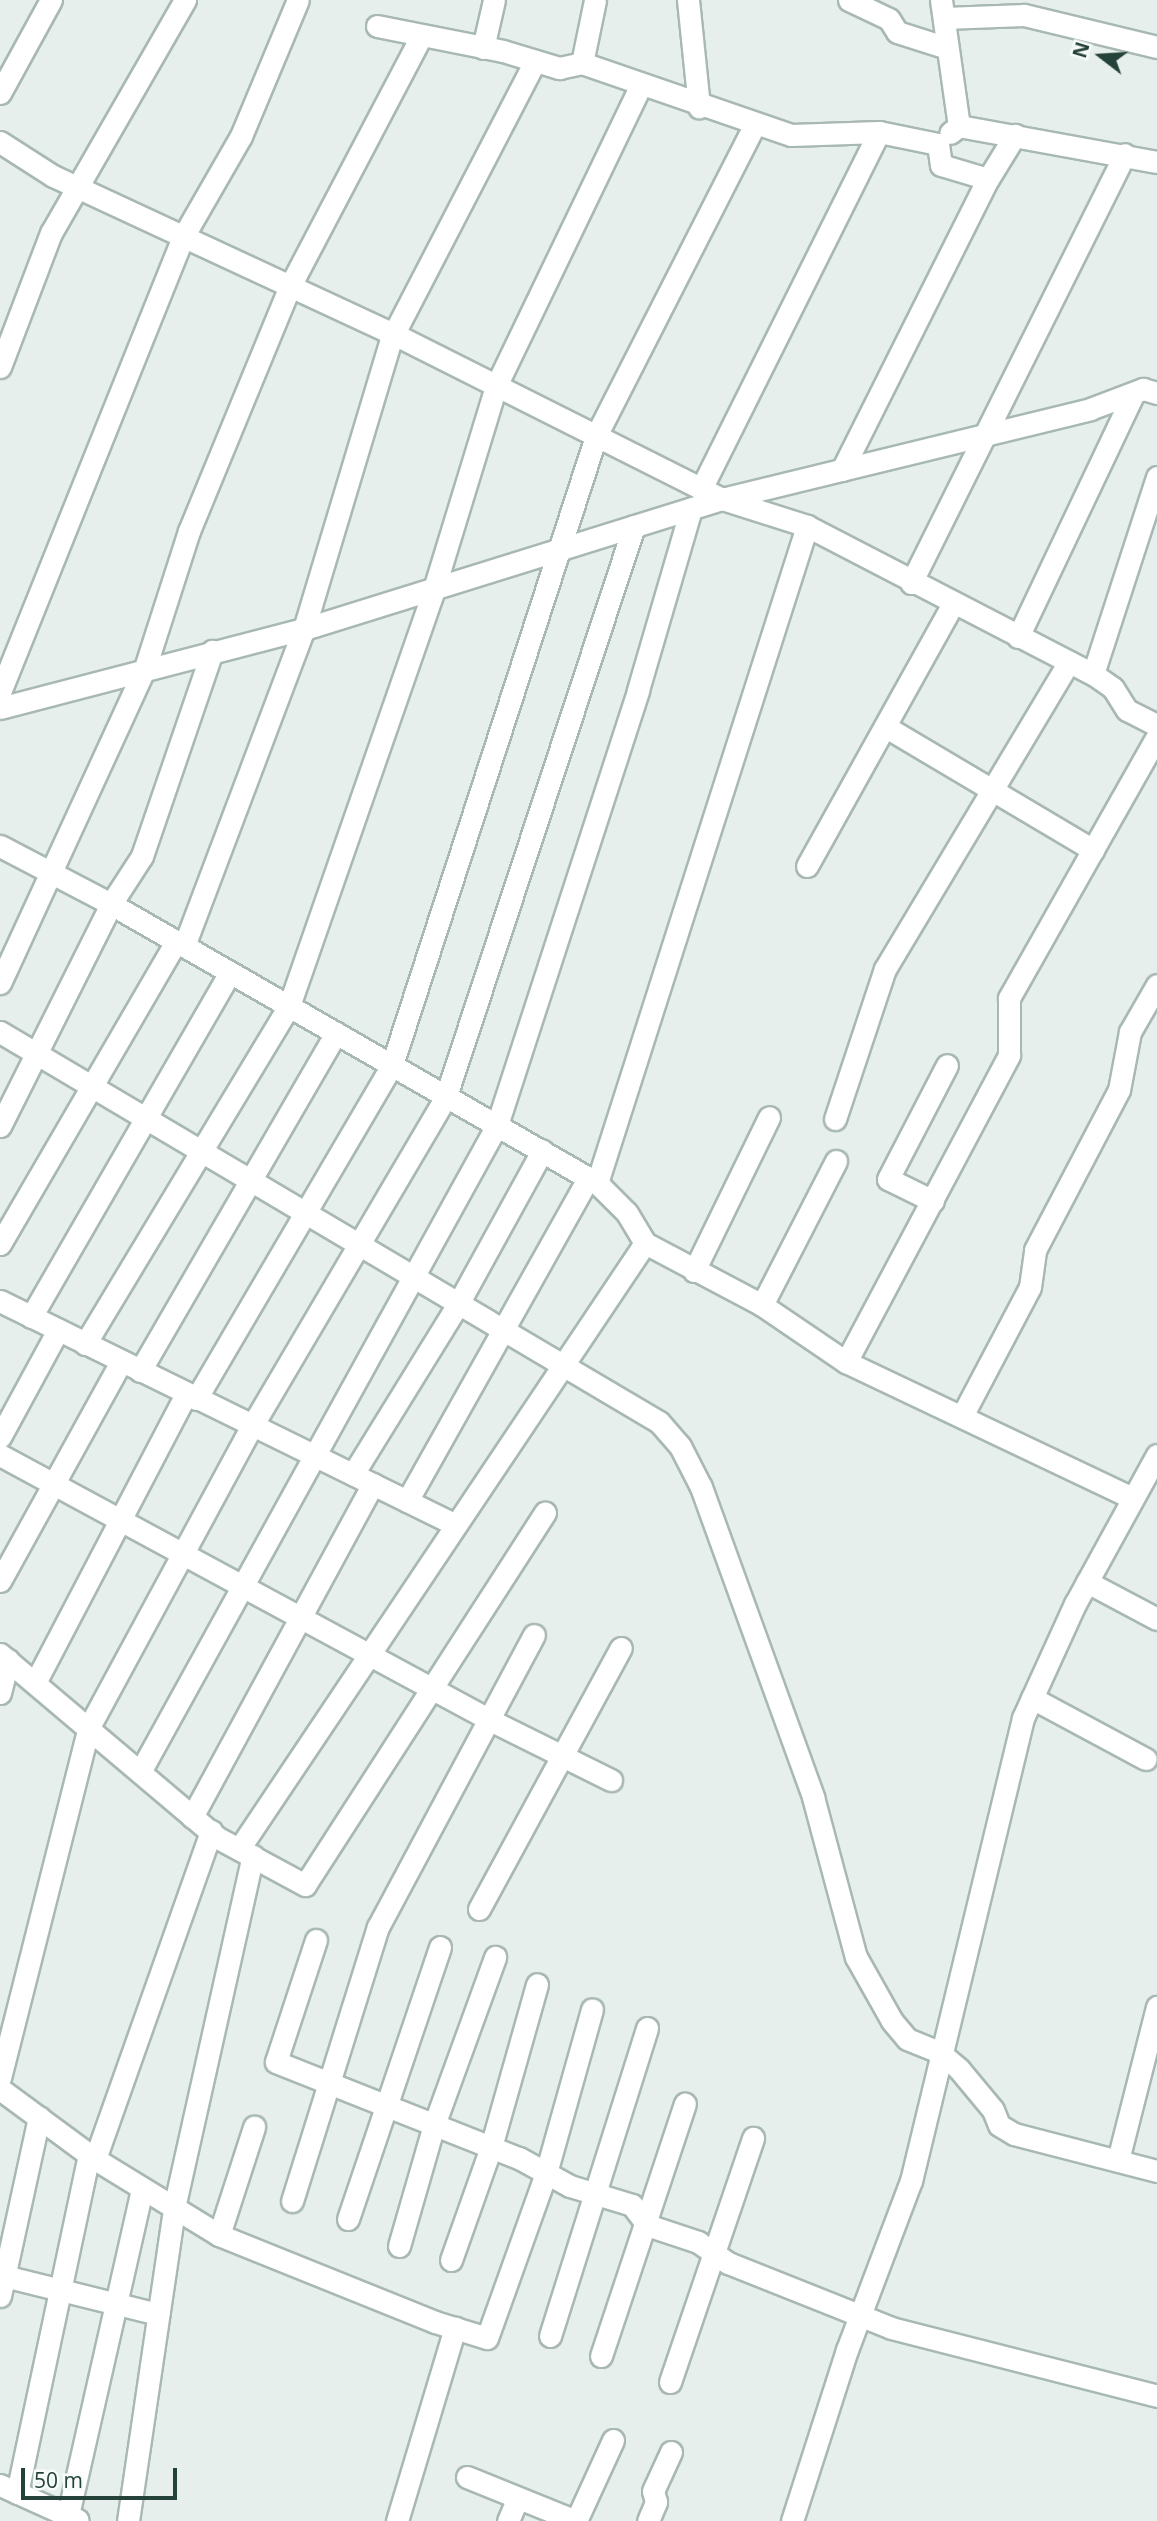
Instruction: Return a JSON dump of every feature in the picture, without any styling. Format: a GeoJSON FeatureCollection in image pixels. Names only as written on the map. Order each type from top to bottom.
{"type":"FeatureCollection","features":[{"type":"Feature","properties":{"kind":"street"},"geometry":{"type":"LineString","coordinates":[[0,93],[51,0]]}},
{"type":"Feature","properties":{"kind":"street"},"geometry":{"type":"LineString","coordinates":[[0,367],[51,233],[80,189],[185,0]]}},
{"type":"Feature","properties":{"kind":"street"},"geometry":{"type":"LineString","coordinates":[[0,692],[183,237],[241,136],[298,0]]}},
{"type":"Feature","properties":{"kind":"street"},"geometry":{"type":"LineString","coordinates":[[483,48],[494,0]]}},
{"type":"Feature","properties":{"kind":"street"},"geometry":{"type":"LineString","coordinates":[[582,63],[595,0]]}},
{"type":"Feature","properties":{"kind":"street"},"geometry":{"type":"LineString","coordinates":[[688,0],[699,107]]}},
{"type":"Feature","properties":{"kind":"street"},"geometry":{"type":"LineString","coordinates":[[849,0],[890,19],[897,32],[947,48]]}},
{"type":"Feature","properties":{"kind":"street"},"geometry":{"type":"LineString","coordinates":[[959,126],[942,9],[1023,7],[1157,47]]}},
{"type":"Feature","properties":{"kind":"street"},"geometry":{"type":"LineString","coordinates":[[377,26],[421,38],[483,48],[559,68],[582,63],[699,107],[791,135],[879,132],[938,144]]}},
{"type":"Feature","properties":{"kind":"street"},"geometry":{"type":"LineString","coordinates":[[0,983],[54,873],[145,668],[189,531],[290,286],[421,38]]}},
{"type":"Feature","properties":{"kind":"street"},"geometry":{"type":"LineString","coordinates":[[0,1244],[90,1086],[180,944],[304,629],[394,334],[535,61]]}},
{"type":"Feature","properties":{"kind":"street"},"geometry":{"type":"LineString","coordinates":[[85,1344],[203,1153],[289,1006],[434,589],[496,386],[641,85]]}},
{"type":"Feature","properties":{"kind":"street"},"geometry":{"type":"LineString","coordinates":[[36,1681],[121,1519],[191,1396],[307,1214],[393,1065],[563,548],[597,436],[755,124]]}},
{"type":"Feature","properties":{"kind":"street"},"geometry":{"type":"LineString","coordinates":[[938,144],[959,126],[1125,153],[1157,162]]}},
{"type":"Feature","properties":{"kind":"street"},"geometry":{"type":"LineString","coordinates":[[701,488],[879,132]]}},
{"type":"Feature","properties":{"kind":"street"},"geometry":{"type":"LineString","coordinates":[[842,470],[988,179],[1016,135]]}},
{"type":"Feature","properties":{"kind":"street"},"geometry":{"type":"LineString","coordinates":[[0,142],[80,189],[394,334],[722,499],[807,526],[911,583],[1093,674],[1113,688],[1127,710],[1157,725]]}},
{"type":"Feature","properties":{"kind":"street"},"geometry":{"type":"LineString","coordinates":[[938,144],[942,165],[988,179]]}},
{"type":"Feature","properties":{"kind":"street"},"geometry":{"type":"LineString","coordinates":[[911,583],[1125,153]]}},
{"type":"Feature","properties":{"kind":"street"},"geometry":{"type":"LineString","coordinates":[[0,708],[145,668],[304,629],[722,499],[1090,409],[1143,389],[1157,393]]}},
{"type":"Feature","properties":{"kind":"street"},"geometry":{"type":"LineString","coordinates":[[1018,636],[1134,393]]}},
{"type":"Feature","properties":{"kind":"street"},"geometry":{"type":"LineString","coordinates":[[1093,674],[1157,477]]}},
{"type":"Feature","properties":{"kind":"street"},"geometry":{"type":"LineString","coordinates":[[140,1772],[241,1583],[497,1125],[638,690],[691,509]]}},
{"type":"Feature","properties":{"kind":"street"},"geometry":{"type":"LineString","coordinates":[[0,2078],[89,1727],[252,1426],[356,1243],[446,1096],[635,526]]}},
{"type":"Feature","properties":{"kind":"street"},"geometry":{"type":"LineString","coordinates":[[407,1501],[592,1180],[807,526]]}},
{"type":"Feature","properties":{"kind":"street"},"geometry":{"type":"LineString","coordinates":[[807,866],[953,604]]}},
{"type":"Feature","properties":{"kind":"street"},"geometry":{"type":"LineString","coordinates":[[0,1126],[38,1055],[111,904],[142,856],[212,651]]}},
{"type":"Feature","properties":{"kind":"street"},"geometry":{"type":"LineString","coordinates":[[835,1119],[885,968],[1069,662]]}},
{"type":"Feature","properties":{"kind":"street"},"geometry":{"type":"LineString","coordinates":[[886,727],[1093,850]]}},
{"type":"Feature","properties":{"kind":"street"},"geometry":{"type":"LineString","coordinates":[[846,1362],[1009,1055],[1009,998],[1157,736]]}},
{"type":"Feature","properties":{"kind":"street"},"geometry":{"type":"LineString","coordinates":[[0,846],[111,904],[592,1180],[627,1213],[645,1243],[762,1305],[846,1362],[1132,1498]]}},
{"type":"Feature","properties":{"kind":"street"},"geometry":{"type":"LineString","coordinates":[[31,1317],[230,972]]}},
{"type":"Feature","properties":{"kind":"street"},"geometry":{"type":"LineString","coordinates":[[962,1416],[1030,1287],[1035,1250],[1119,1090],[1130,1032],[1157,985]]}},
{"type":"Feature","properties":{"kind":"street"},"geometry":{"type":"LineString","coordinates":[[0,1032],[659,1422],[680,1446],[701,1487],[813,1797],[856,1957],[908,2039],[939,2052],[985,2100],[999,2125],[1014,2134],[1157,2171]]}},
{"type":"Feature","properties":{"kind":"street"},"geometry":{"type":"LineString","coordinates":[[140,1371],[253,1182],[336,1033]]}},
{"type":"Feature","properties":{"kind":"street"},"geometry":{"type":"LineString","coordinates":[[933,1201],[888,1179],[947,1065]]}},
{"type":"Feature","properties":{"kind":"street"},"geometry":{"type":"LineString","coordinates":[[694,1271],[769,1116]]}},
{"type":"Feature","properties":{"kind":"street"},"geometry":{"type":"LineString","coordinates":[[353,1474],[458,1304],[542,1152]]}},
{"type":"Feature","properties":{"kind":"street"},"geometry":{"type":"LineString","coordinates":[[762,1305],[836,1161]]}},
{"type":"Feature","properties":{"kind":"street"},"geometry":{"type":"LineString","coordinates":[[128,2521],[174,2208],[246,1853],[368,1652],[645,1243]]}},
{"type":"Feature","properties":{"kind":"street"},"geometry":{"type":"LineString","coordinates":[[0,1301],[454,1524]]}},
{"type":"Feature","properties":{"kind":"street"},"geometry":{"type":"LineString","coordinates":[[0,1437],[58,1331]]}},
{"type":"Feature","properties":{"kind":"street"},"geometry":{"type":"LineString","coordinates":[[0,1581],[121,1362]]}},
{"type":"Feature","properties":{"kind":"street"},"geometry":{"type":"LineString","coordinates":[[0,1455],[492,1721],[611,1780]]}},
{"type":"Feature","properties":{"kind":"street"},"geometry":{"type":"LineString","coordinates":[[792,2521],[911,2181],[939,2052],[953,2020],[1023,1718],[1087,1582],[1157,1455]]}},
{"type":"Feature","properties":{"kind":"street"},"geometry":{"type":"LineString","coordinates":[[192,1817],[373,1484]]}},
{"type":"Feature","properties":{"kind":"street"},"geometry":{"type":"LineString","coordinates":[[4,1657],[36,1681],[211,1832],[305,1885],[545,1513]]}},
{"type":"Feature","properties":{"kind":"street"},"geometry":{"type":"LineString","coordinates":[[1087,1582],[1157,1619]]}},
{"type":"Feature","properties":{"kind":"street"},"geometry":{"type":"LineString","coordinates":[[292,2201],[378,1927],[492,1721],[534,1635]]}},
{"type":"Feature","properties":{"kind":"street"},"geometry":{"type":"LineString","coordinates":[[479,1909],[565,1757],[621,1648]]}},
{"type":"Feature","properties":{"kind":"street"},"geometry":{"type":"LineString","coordinates":[[0,1693],[4,1657]]}},
{"type":"Feature","properties":{"kind":"street"},"geometry":{"type":"LineString","coordinates":[[1032,1698],[1146,1759]]}},
{"type":"Feature","properties":{"kind":"street"},"geometry":{"type":"LineString","coordinates":[[142,2188],[74,2518],[9,2489],[92,2157],[211,1832]]}},
{"type":"Feature","properties":{"kind":"street"},"geometry":{"type":"LineString","coordinates":[[316,1940],[276,2062],[491,2147],[596,2194],[632,2205],[648,2225],[698,2242],[728,2263],[863,2314],[891,2328],[1157,2396]]}},
{"type":"Feature","properties":{"kind":"street"},"geometry":{"type":"LineString","coordinates":[[348,2219],[440,1947]]}},
{"type":"Feature","properties":{"kind":"street"},"geometry":{"type":"LineString","coordinates":[[398,2246],[434,2125],[495,1958]]}},
{"type":"Feature","properties":{"kind":"street"},"geometry":{"type":"LineString","coordinates":[[451,2260],[491,2147],[537,1984]]}},
{"type":"Feature","properties":{"kind":"street"},"geometry":{"type":"LineString","coordinates":[[1118,2160],[1157,2007]]}},
{"type":"Feature","properties":{"kind":"street"},"geometry":{"type":"LineString","coordinates":[[0,2089],[92,2157],[219,2235],[455,2328],[487,2338],[546,2173],[592,2009]]}},
{"type":"Feature","properties":{"kind":"street"},"geometry":{"type":"LineString","coordinates":[[550,2336],[647,2028]]}},
{"type":"Feature","properties":{"kind":"street"},"geometry":{"type":"LineString","coordinates":[[601,2356],[648,2225],[685,2104]]}},
{"type":"Feature","properties":{"kind":"street"},"geometry":{"type":"LineString","coordinates":[[39,2117],[1,2282],[60,2291],[158,2315]]}},
{"type":"Feature","properties":{"kind":"street"},"geometry":{"type":"LineString","coordinates":[[219,2235],[254,2127]]}},
{"type":"Feature","properties":{"kind":"street"},"geometry":{"type":"LineString","coordinates":[[670,2382],[753,2138]]}},
{"type":"Feature","properties":{"kind":"street"},"geometry":{"type":"LineString","coordinates":[[397,2521],[455,2328]]}},
{"type":"Feature","properties":{"kind":"street"},"geometry":{"type":"LineString","coordinates":[[467,2477],[576,2521],[613,2440]]}},
{"type":"Feature","properties":{"kind":"street"},"geometry":{"type":"LineString","coordinates":[[648,2521],[656,2502],[653,2491],[671,2452]]}},
{"type":"Feature","properties":{"kind":"street"},"geometry":{"type":"LineString","coordinates":[[508,2521],[518,2498]]}}]}
